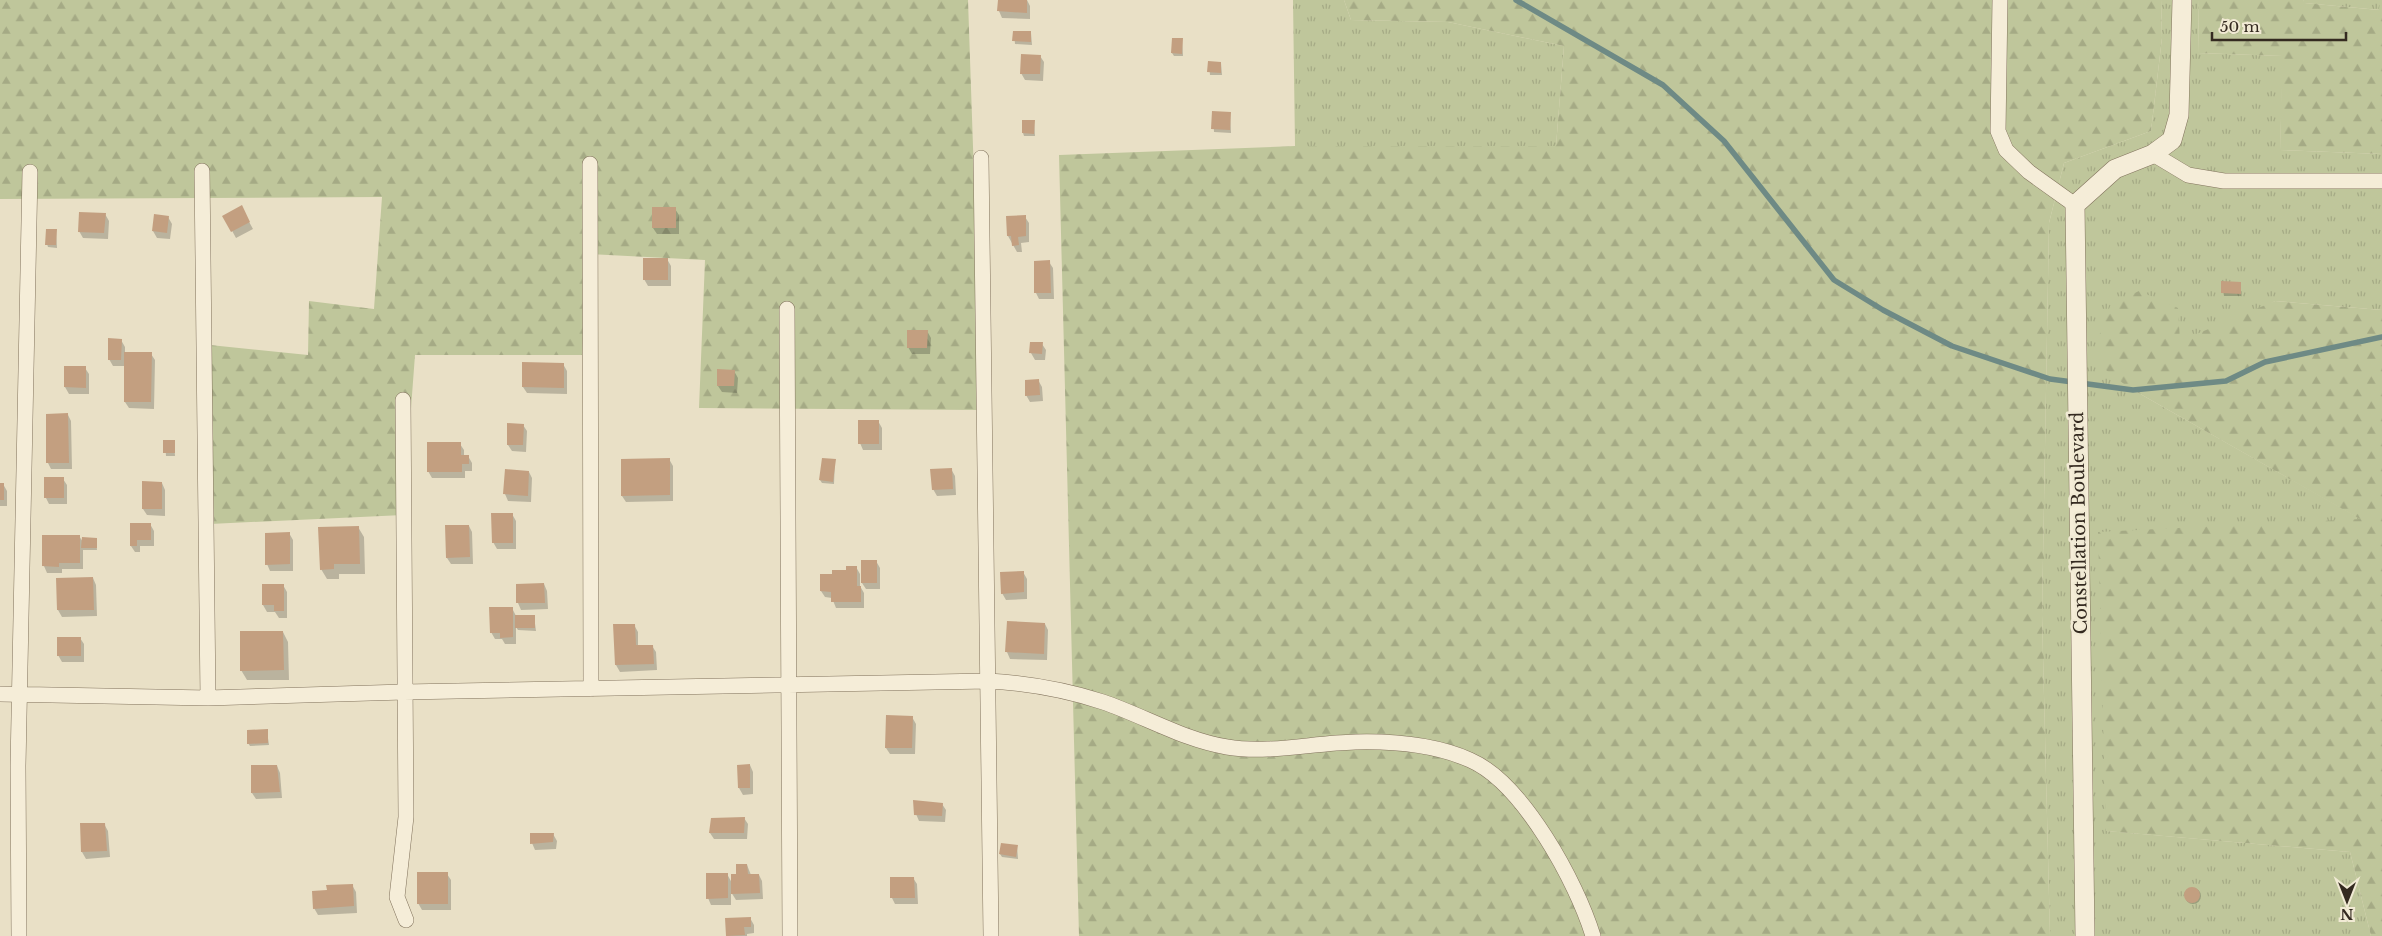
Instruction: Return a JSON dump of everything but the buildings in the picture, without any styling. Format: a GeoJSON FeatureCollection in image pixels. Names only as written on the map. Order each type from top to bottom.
{"type":"FeatureCollection","features":[{"type":"Feature","properties":{"kind":"street"},"geometry":{"type":"LineString","coordinates":[[2000,0],[1998,131],[2006,150],[2029,172],[2074,205],[2115,169],[2153,154],[2172,140],[2179,115],[2182,0]]}},
{"type":"Feature","properties":{"kind":"street"},"geometry":{"type":"LineString","coordinates":[[2153,154],[2188,175],[2224,181],[2382,181]]}},
{"type":"Feature","properties":{"kind":"street"},"geometry":{"type":"LineString","coordinates":[[981,158],[990,936]]}},
{"type":"Feature","properties":{"kind":"street"},"geometry":{"type":"LineString","coordinates":[[590,164],[590,689]]}},
{"type":"Feature","properties":{"kind":"street"},"geometry":{"type":"LineString","coordinates":[[202,171],[208,698]]}},
{"type":"Feature","properties":{"kind":"street"},"geometry":{"type":"LineString","coordinates":[[19,936],[18,766],[21,695],[30,172]]}},
{"type":"Feature","properties":{"kind":"street","name":"Constellation Boulevard"},"geometry":{"type":"LineString","coordinates":[[2074,205],[2085,936]]}},
{"type":"Feature","properties":{"kind":"street"},"geometry":{"type":"LineString","coordinates":[[787,308],[790,936]]}},
{"type":"Feature","properties":{"kind":"street"},"geometry":{"type":"LineString","coordinates":[[403,400],[406,817],[397,897],[406,920]]}},
{"type":"Feature","properties":{"kind":"street"},"geometry":{"type":"LineString","coordinates":[[0,694],[208,698],[404,692],[988,681],[1038,686],[1102,702],[1199,739],[1227,747],[1258,748],[1356,742],[1438,748],[1472,761],[1499,780],[1544,835],[1574,886],[1593,936]]}},
{"type":"Feature","properties":{"kind":"green space"},"geometry":{"type":"Polygon","coordinates":[[[0,0],[968,0],[982,410],[699,408],[705,260],[589,254],[582,355],[415,355],[403,515],[210,524],[210,345],[308,355],[309,301],[374,309],[382,197],[0,199],[0,0]]]}},
{"type":"Feature","properties":{"kind":"green space"},"geometry":{"type":"Polygon","coordinates":[[[1293,0],[1344,0],[1351,20],[1448,22],[1564,46],[1556,146],[1295,146],[1293,0]]]}},
{"type":"Feature","properties":{"kind":"green space"},"geometry":{"type":"Polygon","coordinates":[[[1344,0],[2161,0],[2162,38],[2151,131],[2064,163],[2049,223],[2042,615],[2050,936],[1079,936],[1059,155],[1295,146],[1556,146],[1564,46],[1448,22],[1351,20],[1344,0]]]}},
{"type":"Feature","properties":{"kind":"green space"},"geometry":{"type":"Polygon","coordinates":[[[2161,0],[2199,0],[2198,53],[2283,56],[2280,150],[2382,154],[2382,310],[2275,301],[2128,387],[2361,519],[2107,831],[2350,852],[2371,936],[2050,936],[2042,615],[2049,223],[2064,163],[2151,131],[2162,38],[2161,0]]]}},
{"type":"Feature","properties":{"kind":"green space"},"geometry":{"type":"Polygon","coordinates":[[[2199,0],[2303,0],[2305,3],[2379,10],[2380,0],[2382,0],[2382,154],[2280,150],[2282,56],[2198,53],[2199,0]]]}},
{"type":"Feature","properties":{"kind":"green space"},"geometry":{"type":"Polygon","coordinates":[[[2303,0],[2380,0],[2380,10],[2304,3],[2303,0]]]}},
{"type":"Feature","properties":{"kind":"green space"},"geometry":{"type":"Polygon","coordinates":[[[2139,291],[2178,308],[2180,341],[2275,301],[2382,310],[2382,936],[2371,936],[2350,852],[2106,831],[2098,532],[2360,519],[2128,387],[2102,367],[2099,336],[2111,304],[2139,291]]]}},
{"type":"Feature","properties":{"kind":"waterway"},"geometry":{"type":"LineString","coordinates":[[1516,0],[1663,85],[1724,141],[1834,280],[1883,310],[1952,346],[2050,379],[2133,390],[2226,381],[2265,362],[2382,337]]}}]}
